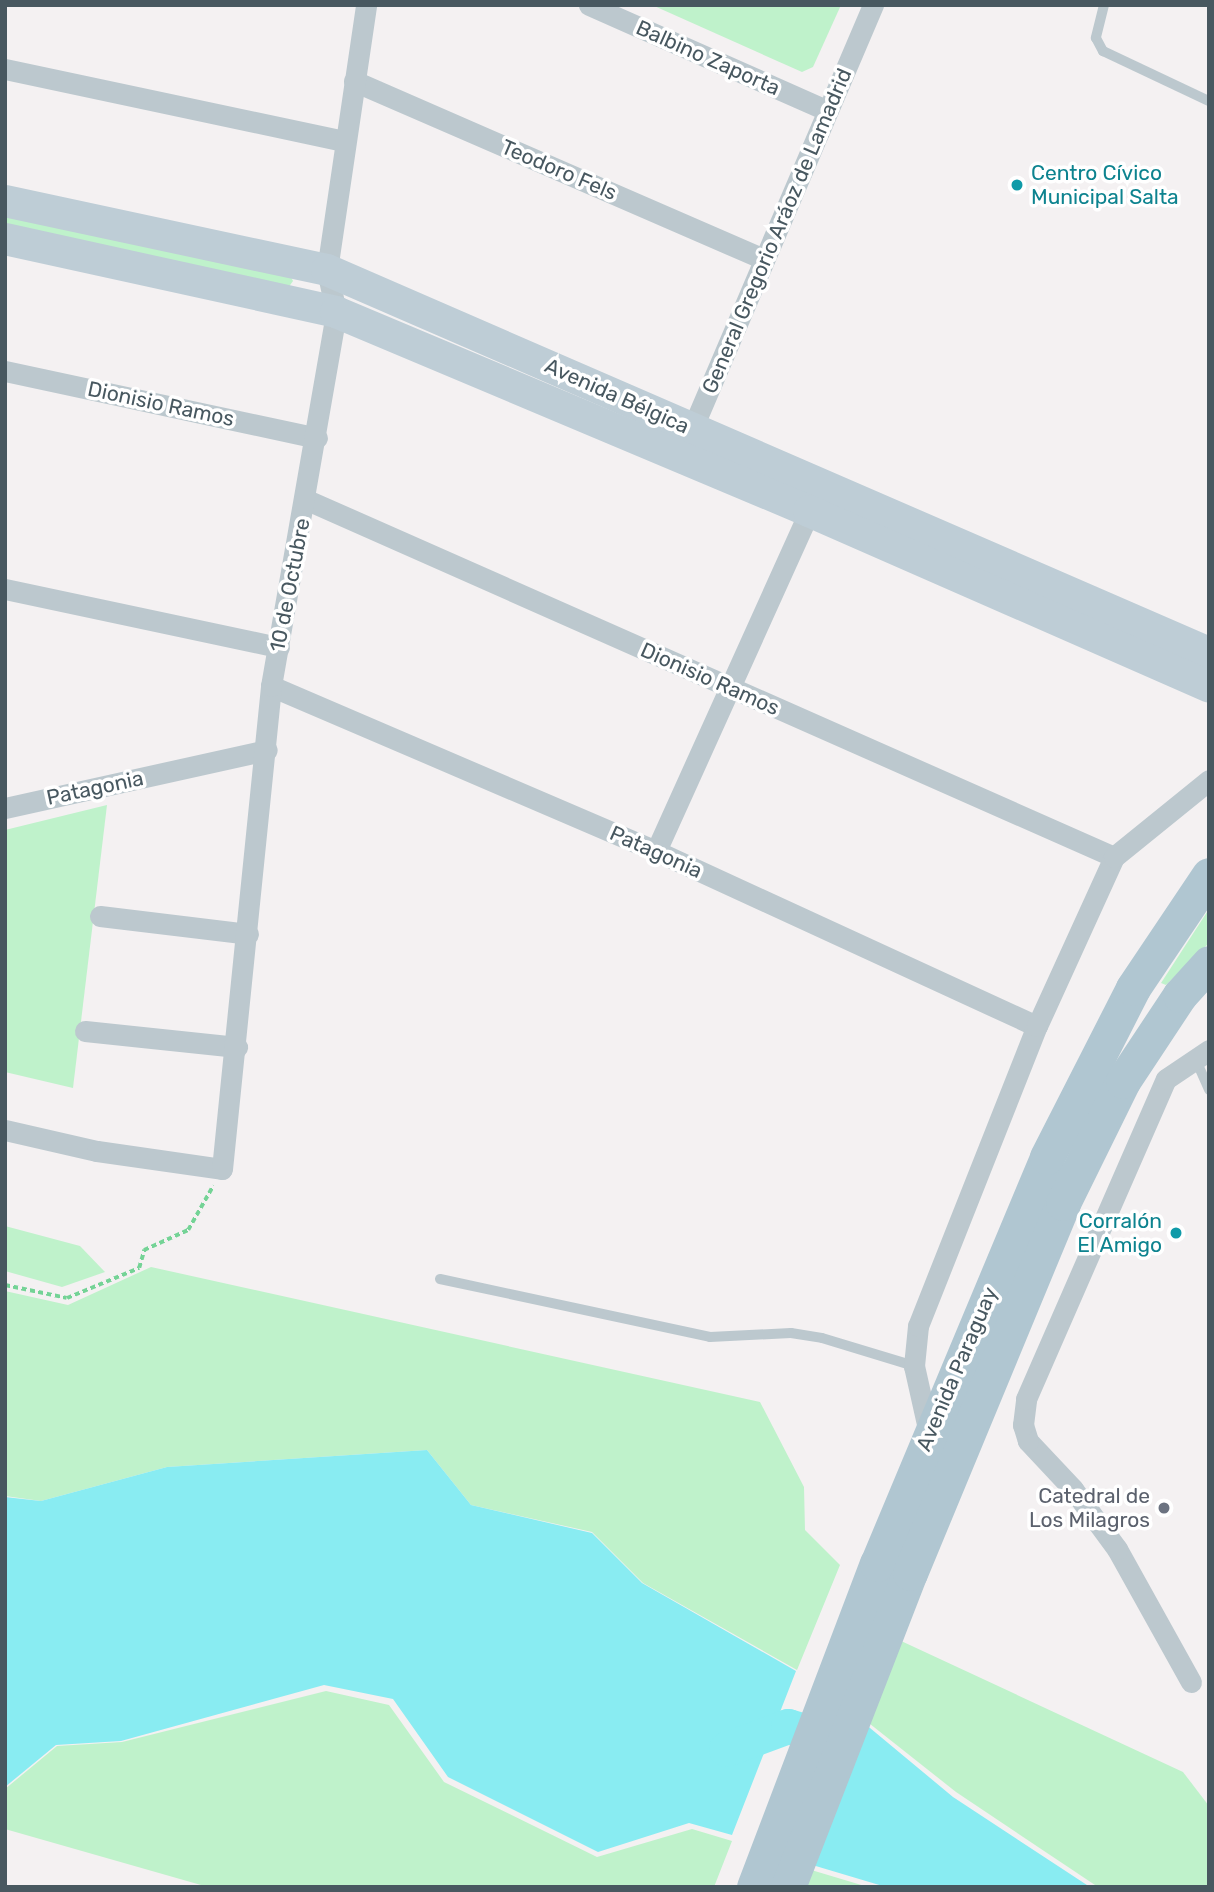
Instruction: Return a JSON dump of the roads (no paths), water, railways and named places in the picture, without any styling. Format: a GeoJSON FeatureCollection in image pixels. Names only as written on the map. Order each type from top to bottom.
{"type":"FeatureCollection","features":[{"type":"Feature","properties":{"kind":"main road","name":"Avenida Bélgica"},"geometry":{"type":"LineString","coordinates":[[5,201],[327,270],[692,429],[816,497],[1209,687]]}},
{"type":"Feature","properties":{"kind":"main road","name":"Avenida Bélgica"},"geometry":{"type":"LineString","coordinates":[[5,239],[335,312],[681,457],[816,497],[1209,653]]}},
{"type":"Feature","properties":{"kind":"main road","name":"Avenida Paraguay"},"geometry":{"type":"LineString","coordinates":[[754,1887],[929,1434],[1086,1076],[1133,988],[1209,875]]}},
{"type":"Feature","properties":{"kind":"main road","name":"Avenida Paraguay"},"geometry":{"type":"LineString","coordinates":[[788,1887],[910,1573],[1089,1149],[1147,1042],[1209,963]]}},
{"type":"Feature","properties":{"kind":"street","name":"10 de Octubre"},"geometry":{"type":"LineString","coordinates":[[5,1130],[97,1151],[222,1169],[237,1046],[271,686],[307,500],[335,312],[327,270],[366,5]]}},
{"type":"Feature","properties":{"kind":"street","name":"Balbino Zaporta"},"geometry":{"type":"LineString","coordinates":[[589,5],[828,111]]}},
{"type":"Feature","properties":{"kind":"street","name":"General Gregorio Aráoz de Lamadrid"},"geometry":{"type":"LineString","coordinates":[[681,457],[873,5]]}},
{"type":"Feature","properties":{"kind":"street"},"geometry":{"type":"LineString","coordinates":[[5,69],[344,141]]}},
{"type":"Feature","properties":{"kind":"street","name":"Teodoro Fels"},"geometry":{"type":"LineString","coordinates":[[354,81],[764,259]]}},
{"type":"Feature","properties":{"kind":"street","name":"Dionisio Ramos"},"geometry":{"type":"LineString","coordinates":[[5,371],[317,438]]}},
{"type":"Feature","properties":{"kind":"street"},"geometry":{"type":"LineString","coordinates":[[656,851],[816,497]]}},
{"type":"Feature","properties":{"kind":"street","name":"Dionisio Ramos"},"geometry":{"type":"LineString","coordinates":[[307,500],[1114,857]]}},
{"type":"Feature","properties":{"kind":"street"},"geometry":{"type":"LineString","coordinates":[[5,589],[279,647]]}},
{"type":"Feature","properties":{"kind":"street","name":"Patagonia"},"geometry":{"type":"LineString","coordinates":[[271,686],[656,851],[1037,1026]]}},
{"type":"Feature","properties":{"kind":"street","name":"Patagonia"},"geometry":{"type":"LineString","coordinates":[[5,808],[267,750]]}},
{"type":"Feature","properties":{"kind":"street"},"geometry":{"type":"LineString","coordinates":[[929,1434],[914,1366],[918,1326],[1037,1026],[1114,857],[1209,780]]}},
{"type":"Feature","properties":{"kind":"street"},"geometry":{"type":"LineString","coordinates":[[100,916],[248,934]]}},
{"type":"Feature","properties":{"kind":"street"},"geometry":{"type":"LineString","coordinates":[[85,1031],[237,1046]]}},
{"type":"Feature","properties":{"kind":"street"},"geometry":{"type":"LineString","coordinates":[[1191,1682],[1117,1549],[1073,1489],[1028,1441],[1023,1425],[1026,1399],[1166,1079],[1202,1054]]}},
{"type":"Feature","properties":{"kind":"lane"},"geometry":{"type":"LineString","coordinates":[[1104,5],[1096,38],[1102,51],[1209,101]]}},
{"type":"Feature","properties":{"kind":"lane"},"geometry":{"type":"LineString","coordinates":[[1202,1054],[1209,1090]]}},
{"type":"Feature","properties":{"kind":"lane"},"geometry":{"type":"LineString","coordinates":[[440,1279],[710,1336],[790,1333],[822,1338],[914,1366]]}},
{"type":"Feature","properties":{"kind":"water"},"geometry":{"type":"Polygon","coordinates":[[[427,1450],[471,1505],[592,1533],[642,1583],[796,1671],[732,1835],[689,1823],[598,1852],[448,1777],[393,1699],[324,1685],[121,1741],[56,1745],[5,1787],[5,1497],[41,1501],[167,1467],[427,1450]]]}},
{"type":"Feature","properties":{"kind":"water"},"geometry":{"type":"Polygon","coordinates":[[[864,1723],[953,1797],[1090,1887],[886,1887],[809,1864],[864,1723]]]}},
{"type":"Feature","properties":{"kind":"waterway"},"geometry":{"type":"LineString","coordinates":[[726,1749],[788,1726],[842,1742]]}},
{"type":"Feature","properties":{"kind":"place","name":"Centro Cívico Municipal Salta"},"geometry":{"type":"Point","coordinates":[1017,185]}},
{"type":"Feature","properties":{"kind":"place","name":"Corralón El Amigo"},"geometry":{"type":"Point","coordinates":[1176,1233]}},
{"type":"Feature","properties":{"kind":"place","name":"Catedral de Los Milagros"},"geometry":{"type":"Point","coordinates":[1164,1508]}}]}
